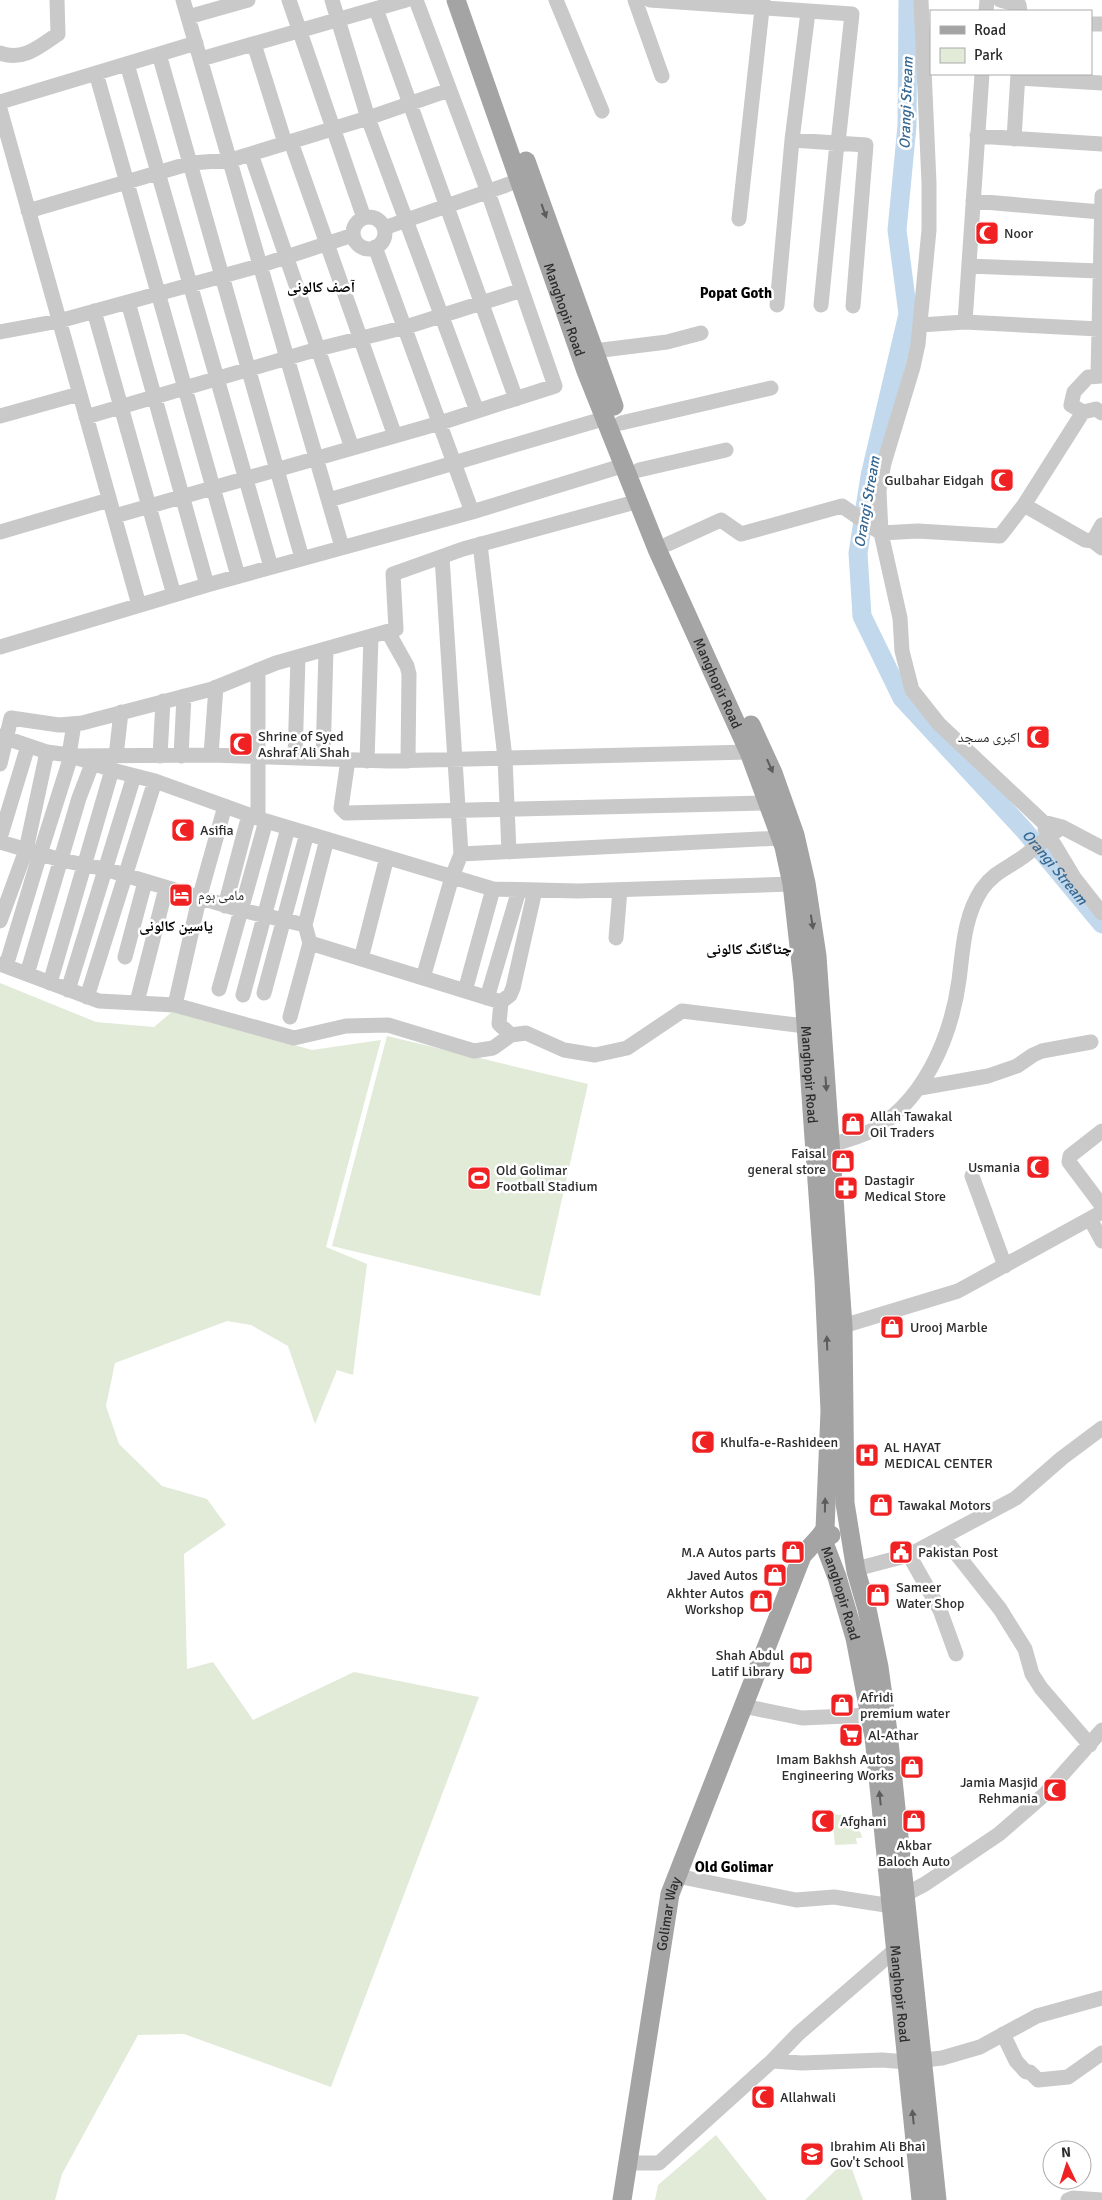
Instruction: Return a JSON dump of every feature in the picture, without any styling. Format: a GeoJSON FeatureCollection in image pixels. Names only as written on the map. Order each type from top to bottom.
{"type":"FeatureCollection","features":[{"type":"Feature","properties":{"kind":"main road","name":"Manghopir Road"},"geometry":{"type":"LineString","coordinates":[[456,0],[594,351],[613,421]]}},
{"type":"Feature","properties":{"kind":"main road","name":"Manghopir Road"},"geometry":{"type":"LineString","coordinates":[[468,0],[586,371],[613,421],[632,468],[773,773],[795,836],[806,883],[817,956],[843,1326],[845,1503],[848,1531],[879,1667],[888,1732],[899,1900],[915,2061],[921,2200]]}},
{"type":"Feature","properties":{"kind":"main road","name":"Manghopir Road"},"geometry":{"type":"LineString","coordinates":[[632,468],[639,500],[657,549],[749,752],[769,803],[792,884],[803,982],[824,1280],[830,1411],[825,1529],[820,1535],[837,1577],[855,1638],[870,1715],[899,1900],[895,1950],[937,2200]]}},
{"type":"Feature","properties":{"kind":"main road"},"geometry":{"type":"LineString","coordinates":[[820,1535],[848,1531]]}},
{"type":"Feature","properties":{"kind":"main road","name":"Golimar Way"},"geometry":{"type":"LineString","coordinates":[[622,2200],[670,1894],[802,1556],[820,1535]]}},
{"type":"Feature","properties":{"kind":"street"},"geometry":{"type":"LineString","coordinates":[[0,53],[8,56],[30,53],[58,34],[57,0]]}},
{"type":"Feature","properties":{"kind":"street"},"geometry":{"type":"LineString","coordinates":[[183,0],[262,265],[342,547]]}},
{"type":"Feature","properties":{"kind":"street"},"geometry":{"type":"LineString","coordinates":[[188,17],[248,0]]}},
{"type":"Feature","properties":{"kind":"street"},"geometry":{"type":"LineString","coordinates":[[289,0],[364,218]]}},
{"type":"Feature","properties":{"kind":"street"},"geometry":{"type":"LineString","coordinates":[[332,0],[368,118],[477,411]]}},
{"type":"Feature","properties":{"kind":"street"},"geometry":{"type":"LineString","coordinates":[[201,59],[406,0]]}},
{"type":"Feature","properties":{"kind":"street"},"geometry":{"type":"LineString","coordinates":[[115,516],[440,423],[555,386],[488,192],[416,0]]}},
{"type":"Feature","properties":{"kind":"street"},"geometry":{"type":"LineString","coordinates":[[556,0],[602,111]]}},
{"type":"Feature","properties":{"kind":"street"},"geometry":{"type":"LineString","coordinates":[[635,0],[662,76]]}},
{"type":"Feature","properties":{"kind":"street"},"geometry":{"type":"LineString","coordinates":[[650,0],[763,4],[808,12],[852,14],[820,305]]}},
{"type":"Feature","properties":{"kind":"street"},"geometry":{"type":"LineString","coordinates":[[921,0],[929,183],[929,230],[920,325],[913,366],[884,463],[879,490],[881,534],[900,618],[902,651],[912,690],[939,724],[1046,829],[1076,879],[1102,913]]}},
{"type":"Feature","properties":{"kind":"street"},"geometry":{"type":"LineString","coordinates":[[1000,0],[1019,5],[1020,10]]}},
{"type":"Feature","properties":{"kind":"street"},"geometry":{"type":"LineString","coordinates":[[739,219],[763,4]]}},
{"type":"Feature","properties":{"kind":"street"},"geometry":{"type":"LineString","coordinates":[[376,9],[516,399]]}},
{"type":"Feature","properties":{"kind":"street"},"geometry":{"type":"LineString","coordinates":[[777,305],[792,140],[808,12]]}},
{"type":"Feature","properties":{"kind":"street"},"geometry":{"type":"LineString","coordinates":[[0,102],[196,43]]}},
{"type":"Feature","properties":{"kind":"street"},"geometry":{"type":"LineString","coordinates":[[254,44],[288,142],[328,243],[394,436]]}},
{"type":"Feature","properties":{"kind":"street"},"geometry":{"type":"LineString","coordinates":[[160,54],[302,558]]}},
{"type":"Feature","properties":{"kind":"street"},"geometry":{"type":"LineString","coordinates":[[128,64],[271,567]]}},
{"type":"Feature","properties":{"kind":"street"},"geometry":{"type":"LineString","coordinates":[[96,73],[238,576]]}},
{"type":"Feature","properties":{"kind":"street"},"geometry":{"type":"LineString","coordinates":[[965,322],[982,75]]}},
{"type":"Feature","properties":{"kind":"street"},"geometry":{"type":"LineString","coordinates":[[1014,139],[1018,76],[1102,83]]}},
{"type":"Feature","properties":{"kind":"street"},"geometry":{"type":"LineString","coordinates":[[28,211],[191,163],[231,160],[368,118],[450,90]]}},
{"type":"Feature","properties":{"kind":"street"},"geometry":{"type":"LineString","coordinates":[[0,109],[139,605]]}},
{"type":"Feature","properties":{"kind":"street"},"geometry":{"type":"LineString","coordinates":[[977,136],[1102,144]]}},
{"type":"Feature","properties":{"kind":"street"},"geometry":{"type":"LineString","coordinates":[[792,140],[866,145],[852,306]]}},
{"type":"Feature","properties":{"kind":"street"},"geometry":{"type":"LineString","coordinates":[[251,154],[352,448]]}},
{"type":"Feature","properties":{"kind":"street"},"geometry":{"type":"LineString","coordinates":[[384,228],[525,179]]}},
{"type":"Feature","properties":{"kind":"street"},"geometry":{"type":"LineString","coordinates":[[1102,196],[1099,271],[1101,313],[1099,329],[1100,375],[1088,377],[1074,392],[1071,405],[1082,412],[1096,409],[1102,413]]}},
{"type":"Feature","properties":{"kind":"street"},"geometry":{"type":"LineString","coordinates":[[973,201],[1101,218]]}},
{"type":"Feature","properties":{"kind":"street"},"geometry":{"type":"LineString","coordinates":[[364,218],[377,219],[384,228],[384,239],[375,247],[362,247],[357,244],[353,235],[355,226],[364,218]]}},
{"type":"Feature","properties":{"kind":"street"},"geometry":{"type":"LineString","coordinates":[[0,332],[94,312],[262,265],[353,235]]}},
{"type":"Feature","properties":{"kind":"street"},"geometry":{"type":"LineString","coordinates":[[375,247],[406,327],[472,512]]}},
{"type":"Feature","properties":{"kind":"street"},"geometry":{"type":"LineString","coordinates":[[969,266],[1099,271]]}},
{"type":"Feature","properties":{"kind":"street"},"geometry":{"type":"LineString","coordinates":[[86,417],[360,337],[406,327],[522,290]]}},
{"type":"Feature","properties":{"kind":"street"},"geometry":{"type":"LineString","coordinates":[[128,302],[207,585]]}},
{"type":"Feature","properties":{"kind":"street"},"geometry":{"type":"LineString","coordinates":[[94,312],[174,595]]}},
{"type":"Feature","properties":{"kind":"street"},"geometry":{"type":"LineString","coordinates":[[920,325],[965,322],[1099,329]]}},
{"type":"Feature","properties":{"kind":"street"},"geometry":{"type":"LineString","coordinates":[[594,351],[667,342],[701,333]]}},
{"type":"Feature","properties":{"kind":"street"},"geometry":{"type":"LineString","coordinates":[[329,500],[454,463],[613,421],[771,388]]}},
{"type":"Feature","properties":{"kind":"street"},"geometry":{"type":"LineString","coordinates":[[0,416],[79,394]]}},
{"type":"Feature","properties":{"kind":"street"},"geometry":{"type":"LineString","coordinates":[[668,544],[721,520],[741,534],[842,506],[881,534],[918,531],[1000,536],[1024,505],[1082,412]]}},
{"type":"Feature","properties":{"kind":"street"},"geometry":{"type":"LineString","coordinates":[[0,647],[238,576],[632,468],[726,450]]}},
{"type":"Feature","properties":{"kind":"street"},"geometry":{"type":"LineString","coordinates":[[0,532],[109,500]]}},
{"type":"Feature","properties":{"kind":"street"},"geometry":{"type":"LineString","coordinates":[[0,764],[3,738],[10,718],[59,725],[74,724],[216,687],[258,670],[298,657],[388,632],[396,629],[393,574],[480,544],[639,500]]}},
{"type":"Feature","properties":{"kind":"street"},"geometry":{"type":"LineString","coordinates":[[1024,505],[1085,540],[1097,544],[1102,525]]}},
{"type":"Feature","properties":{"kind":"street"},"geometry":{"type":"LineString","coordinates":[[480,544],[505,758],[509,852]]}},
{"type":"Feature","properties":{"kind":"street"},"geometry":{"type":"LineString","coordinates":[[423,978],[452,877],[462,854],[442,557]]}},
{"type":"Feature","properties":{"kind":"street"},"geometry":{"type":"LineString","coordinates":[[388,632],[407,666],[409,674],[408,761]]}},
{"type":"Feature","properties":{"kind":"street"},"geometry":{"type":"LineString","coordinates":[[366,760],[371,637]]}},
{"type":"Feature","properties":{"kind":"street"},"geometry":{"type":"LineString","coordinates":[[323,759],[326,649]]}},
{"type":"Feature","properties":{"kind":"street"},"geometry":{"type":"LineString","coordinates":[[295,758],[298,657]]}},
{"type":"Feature","properties":{"kind":"street"},"geometry":{"type":"LineString","coordinates":[[219,989],[241,910],[258,818],[258,670]]}},
{"type":"Feature","properties":{"kind":"street"},"geometry":{"type":"LineString","coordinates":[[211,755],[216,687]]}},
{"type":"Feature","properties":{"kind":"street"},"geometry":{"type":"LineString","coordinates":[[181,756],[184,696]]}},
{"type":"Feature","properties":{"kind":"street"},"geometry":{"type":"LineString","coordinates":[[160,756],[163,701]]}},
{"type":"Feature","properties":{"kind":"street"},"geometry":{"type":"LineString","coordinates":[[50,983],[114,763],[121,712]]}},
{"type":"Feature","properties":{"kind":"street"},"geometry":{"type":"LineString","coordinates":[[0,921],[33,852],[70,756],[74,724]]}},
{"type":"Feature","properties":{"kind":"street"},"geometry":{"type":"LineString","coordinates":[[3,738],[47,752],[114,763],[134,776],[155,781],[288,828],[493,889],[620,890],[792,884]]}},
{"type":"Feature","properties":{"kind":"street"},"geometry":{"type":"LineString","coordinates":[[0,838],[28,746]]}},
{"type":"Feature","properties":{"kind":"street"},"geometry":{"type":"LineString","coordinates":[[47,752],[33,852],[3,965],[87,997],[99,1001],[175,1005],[294,1038],[346,1026],[388,1025],[474,1051],[493,1048],[510,1035],[526,1032],[564,1050],[595,1055],[627,1048],[682,1011],[806,1026]]}},
{"type":"Feature","properties":{"kind":"street"},"geometry":{"type":"LineString","coordinates":[[70,756],[92,764],[114,763],[160,756],[211,755],[408,761],[749,752]]}},
{"type":"Feature","properties":{"kind":"street"},"geometry":{"type":"LineString","coordinates":[[348,760],[341,808],[343,812],[458,812],[508,809],[769,803]]}},
{"type":"Feature","properties":{"kind":"street"},"geometry":{"type":"LineString","coordinates":[[27,974],[79,798],[92,764]]}},
{"type":"Feature","properties":{"kind":"street"},"geometry":{"type":"LineString","coordinates":[[68,990],[134,776]]}},
{"type":"Feature","properties":{"kind":"street"},"geometry":{"type":"LineString","coordinates":[[87,997],[155,781]]}},
{"type":"Feature","properties":{"kind":"street"},"geometry":{"type":"LineString","coordinates":[[175,1005],[200,898],[225,806]]}},
{"type":"Feature","properties":{"kind":"street"},"geometry":{"type":"LineString","coordinates":[[225,906],[258,818]]}},
{"type":"Feature","properties":{"kind":"street"},"geometry":{"type":"LineString","coordinates":[[831,1145],[866,1133],[878,1126],[896,1113],[920,1088],[944,1039],[953,1013],[965,931],[975,902],[982,889],[996,872],[1021,858],[1046,829],[1062,826],[1102,848]]}},
{"type":"Feature","properties":{"kind":"street"},"geometry":{"type":"LineString","coordinates":[[243,995],[288,828]]}},
{"type":"Feature","properties":{"kind":"street"},"geometry":{"type":"LineString","coordinates":[[264,993],[307,834]]}},
{"type":"Feature","properties":{"kind":"street"},"geometry":{"type":"LineString","coordinates":[[462,854],[780,838]]}},
{"type":"Feature","properties":{"kind":"street"},"geometry":{"type":"LineString","coordinates":[[290,1017],[310,942],[305,925],[327,839]]}},
{"type":"Feature","properties":{"kind":"street"},"geometry":{"type":"LineString","coordinates":[[0,842],[61,860],[106,869],[225,906],[305,925]]}},
{"type":"Feature","properties":{"kind":"street"},"geometry":{"type":"LineString","coordinates":[[361,959],[388,857]]}},
{"type":"Feature","properties":{"kind":"street"},"geometry":{"type":"LineString","coordinates":[[125,957],[145,882]]}},
{"type":"Feature","properties":{"kind":"street"},"geometry":{"type":"LineString","coordinates":[[136,1002],[166,888]]}},
{"type":"Feature","properties":{"kind":"street"},"geometry":{"type":"LineString","coordinates":[[465,991],[493,889]]}},
{"type":"Feature","properties":{"kind":"street"},"geometry":{"type":"LineString","coordinates":[[510,1035],[499,1024],[494,1000],[519,890]]}},
{"type":"Feature","properties":{"kind":"street"},"geometry":{"type":"LineString","coordinates":[[310,942],[494,1000],[510,995],[513,988],[535,890]]}},
{"type":"Feature","properties":{"kind":"street"},"geometry":{"type":"LineString","coordinates":[[616,938],[620,890]]}},
{"type":"Feature","properties":{"kind":"street"},"geometry":{"type":"LineString","coordinates":[[920,1088],[988,1076],[1017,1066],[1033,1054],[1042,1051],[1091,1042]]}},
{"type":"Feature","properties":{"kind":"street"},"geometry":{"type":"LineString","coordinates":[[1102,1131],[1070,1156],[1069,1162],[1102,1206]]}},
{"type":"Feature","properties":{"kind":"street"},"geometry":{"type":"LineString","coordinates":[[972,1176],[1005,1266]]}},
{"type":"Feature","properties":{"kind":"street"},"geometry":{"type":"LineString","coordinates":[[843,1326],[958,1291],[1096,1216],[1102,1241]]}},
{"type":"Feature","properties":{"kind":"street"},"geometry":{"type":"LineString","coordinates":[[856,1569],[909,1555],[1016,1498],[1062,1458],[1102,1428]]}},
{"type":"Feature","properties":{"kind":"street"},"geometry":{"type":"LineString","coordinates":[[944,1538],[1000,1609],[1025,1648],[1032,1674],[1041,1688],[1090,1745]]}},
{"type":"Feature","properties":{"kind":"street"},"geometry":{"type":"LineString","coordinates":[[909,1555],[940,1610],[956,1654]]}},
{"type":"Feature","properties":{"kind":"street"},"geometry":{"type":"LineString","coordinates":[[743,1706],[802,1718],[870,1715]]}},
{"type":"Feature","properties":{"kind":"street"},"geometry":{"type":"LineString","coordinates":[[677,1876],[796,1900],[834,1897],[899,1900],[999,1834],[1045,1794],[1102,1730]]}},
{"type":"Feature","properties":{"kind":"street"},"geometry":{"type":"LineString","coordinates":[[629,2163],[659,2164],[772,2061],[798,2034],[895,1950]]}},
{"type":"Feature","properties":{"kind":"street"},"geometry":{"type":"LineString","coordinates":[[772,2061],[915,2061],[942,2058],[980,2047],[1037,2016],[1102,1998]]}},
{"type":"Feature","properties":{"kind":"street"},"geometry":{"type":"LineString","coordinates":[[1003,2034],[1016,2061],[1026,2072],[1030,2072],[1038,2080],[1068,2077],[1102,2053]]}},
{"type":"Feature","properties":{"kind":"street"},"geometry":{"type":"LineString","coordinates":[[1068,2200],[1073,2198],[1102,2200]]}},
{"type":"Feature","properties":{"kind":"green space"},"geometry":{"type":"Polygon","coordinates":[[[0,983],[96,1022],[154,1027],[173,1011],[312,1050],[381,1040],[326,1247],[367,1264],[353,1375],[337,1370],[315,1424],[288,1346],[251,1325],[227,1321],[115,1363],[106,1406],[119,1444],[162,1486],[207,1499],[226,1525],[184,1554],[187,1669],[213,1662],[253,1720],[354,1672],[479,1697],[331,2087],[184,2034],[138,2035],[62,2174],[55,2200],[0,2200],[0,983]]]}},
{"type":"Feature","properties":{"kind":"green space"},"geometry":{"type":"Polygon","coordinates":[[[387,1036],[588,1084],[540,1296],[332,1246],[387,1036]]]}},
{"type":"Feature","properties":{"kind":"green space"},"geometry":{"type":"Polygon","coordinates":[[[832,1814],[842,1815],[861,1833],[862,1838],[856,1838],[857,1844],[835,1845],[832,1814]]]}},
{"type":"Feature","properties":{"kind":"green space"},"geometry":{"type":"Polygon","coordinates":[[[716,2135],[767,2200],[655,2200],[658,2185],[716,2135]]]}},
{"type":"Feature","properties":{"kind":"green space"},"geometry":{"type":"Polygon","coordinates":[[[848,2158],[863,2200],[805,2200],[848,2158]]]}},
{"type":"Feature","properties":{"kind":"waterway","name":"Orangi Stream"},"geometry":{"type":"LineString","coordinates":[[908,0],[907,126],[897,230],[908,314],[870,476],[858,553],[862,616],[902,698],[1024,830],[1102,924]]}},
{"type":"Feature","properties":{"kind":"place","name":"Noor"},"geometry":{"type":"Point","coordinates":[987,233]}},
{"type":"Feature","properties":{"kind":"place","name":"Gulbahar Eidgah"},"geometry":{"type":"Point","coordinates":[1002,480]}},
{"type":"Feature","properties":{"kind":"place","name":"اکبری مسجد"},"geometry":{"type":"Point","coordinates":[1038,737]}},
{"type":"Feature","properties":{"kind":"place","name":"Shrine of Syed Ashraf Ali Shah"},"geometry":{"type":"Point","coordinates":[241,744]}},
{"type":"Feature","properties":{"kind":"place","name":"Asifia"},"geometry":{"type":"Point","coordinates":[183,830]}},
{"type":"Feature","properties":{"kind":"place","name":"مامی ہوم"},"geometry":{"type":"Point","coordinates":[181,895]}},
{"type":"Feature","properties":{"kind":"place","name":"Allah Tawakal Oil Traders"},"geometry":{"type":"Point","coordinates":[853,1124]}},
{"type":"Feature","properties":{"kind":"place","name":"Faisal general store"},"geometry":{"type":"Point","coordinates":[843,1161]}},
{"type":"Feature","properties":{"kind":"place","name":"Usmania"},"geometry":{"type":"Point","coordinates":[1038,1167]}},
{"type":"Feature","properties":{"kind":"place","name":"Old Golimar Football Stadium"},"geometry":{"type":"Point","coordinates":[479,1178]}},
{"type":"Feature","properties":{"kind":"place","name":"Dastagir Medical Store"},"geometry":{"type":"Point","coordinates":[846,1188]}},
{"type":"Feature","properties":{"kind":"place","name":"Urooj Marble"},"geometry":{"type":"Point","coordinates":[892,1327]}},
{"type":"Feature","properties":{"kind":"place","name":"Khulfa-e-Rashideen"},"geometry":{"type":"Point","coordinates":[703,1442]}},
{"type":"Feature","properties":{"kind":"place","name":"AL HAYAT MEDICAL CENTER"},"geometry":{"type":"Point","coordinates":[867,1455]}},
{"type":"Feature","properties":{"kind":"place","name":"Tawakal Motors"},"geometry":{"type":"Point","coordinates":[881,1505]}},
{"type":"Feature","properties":{"kind":"place","name":"M.A Autos parts"},"geometry":{"type":"Point","coordinates":[793,1552]}},
{"type":"Feature","properties":{"kind":"place","name":"Pakistan Post"},"geometry":{"type":"Point","coordinates":[901,1552]}},
{"type":"Feature","properties":{"kind":"place","name":"Javed Autos"},"geometry":{"type":"Point","coordinates":[775,1575]}},
{"type":"Feature","properties":{"kind":"place","name":"Sameer Water Shop"},"geometry":{"type":"Point","coordinates":[878,1595]}},
{"type":"Feature","properties":{"kind":"place","name":"Akhter Autos Workshop"},"geometry":{"type":"Point","coordinates":[761,1601]}},
{"type":"Feature","properties":{"kind":"place","name":"Shah Abdul Latif Library"},"geometry":{"type":"Point","coordinates":[801,1663]}},
{"type":"Feature","properties":{"kind":"place","name":"Afridi premium water"},"geometry":{"type":"Point","coordinates":[842,1705]}},
{"type":"Feature","properties":{"kind":"place","name":"Al-Athar"},"geometry":{"type":"Point","coordinates":[851,1735]}},
{"type":"Feature","properties":{"kind":"place","name":"Imam Bakhsh Autos Engineering Works"},"geometry":{"type":"Point","coordinates":[912,1767]}},
{"type":"Feature","properties":{"kind":"place","name":"Jamia Masjid Rehmania"},"geometry":{"type":"Point","coordinates":[1055,1790]}},
{"type":"Feature","properties":{"kind":"place","name":"Afghani"},"geometry":{"type":"Point","coordinates":[823,1821]}},
{"type":"Feature","properties":{"kind":"place","name":"Akbar Baloch Auto"},"geometry":{"type":"Point","coordinates":[914,1821]}},
{"type":"Feature","properties":{"kind":"place","name":"Allahwali"},"geometry":{"type":"Point","coordinates":[763,2097]}},
{"type":"Feature","properties":{"kind":"place","name":"Ibrahim Ali Bhai Gov't School"},"geometry":{"type":"Point","coordinates":[812,2154]}},
{"type":"Feature","properties":{"kind":"district","name":"آصف کالونی"},"geometry":{"type":"Point","coordinates":[321,287]}},
{"type":"Feature","properties":{"kind":"district","name":"Popat Goth"},"geometry":{"type":"Point","coordinates":[736,293]}},
{"type":"Feature","properties":{"kind":"district","name":"یاسین کالونی"},"geometry":{"type":"Point","coordinates":[176,926]}},
{"type":"Feature","properties":{"kind":"district","name":"چٹاگانگ کالونی"},"geometry":{"type":"Point","coordinates":[749,949]}},
{"type":"Feature","properties":{"kind":"district","name":"Old Golimar"},"geometry":{"type":"Point","coordinates":[734,1867]}}]}
